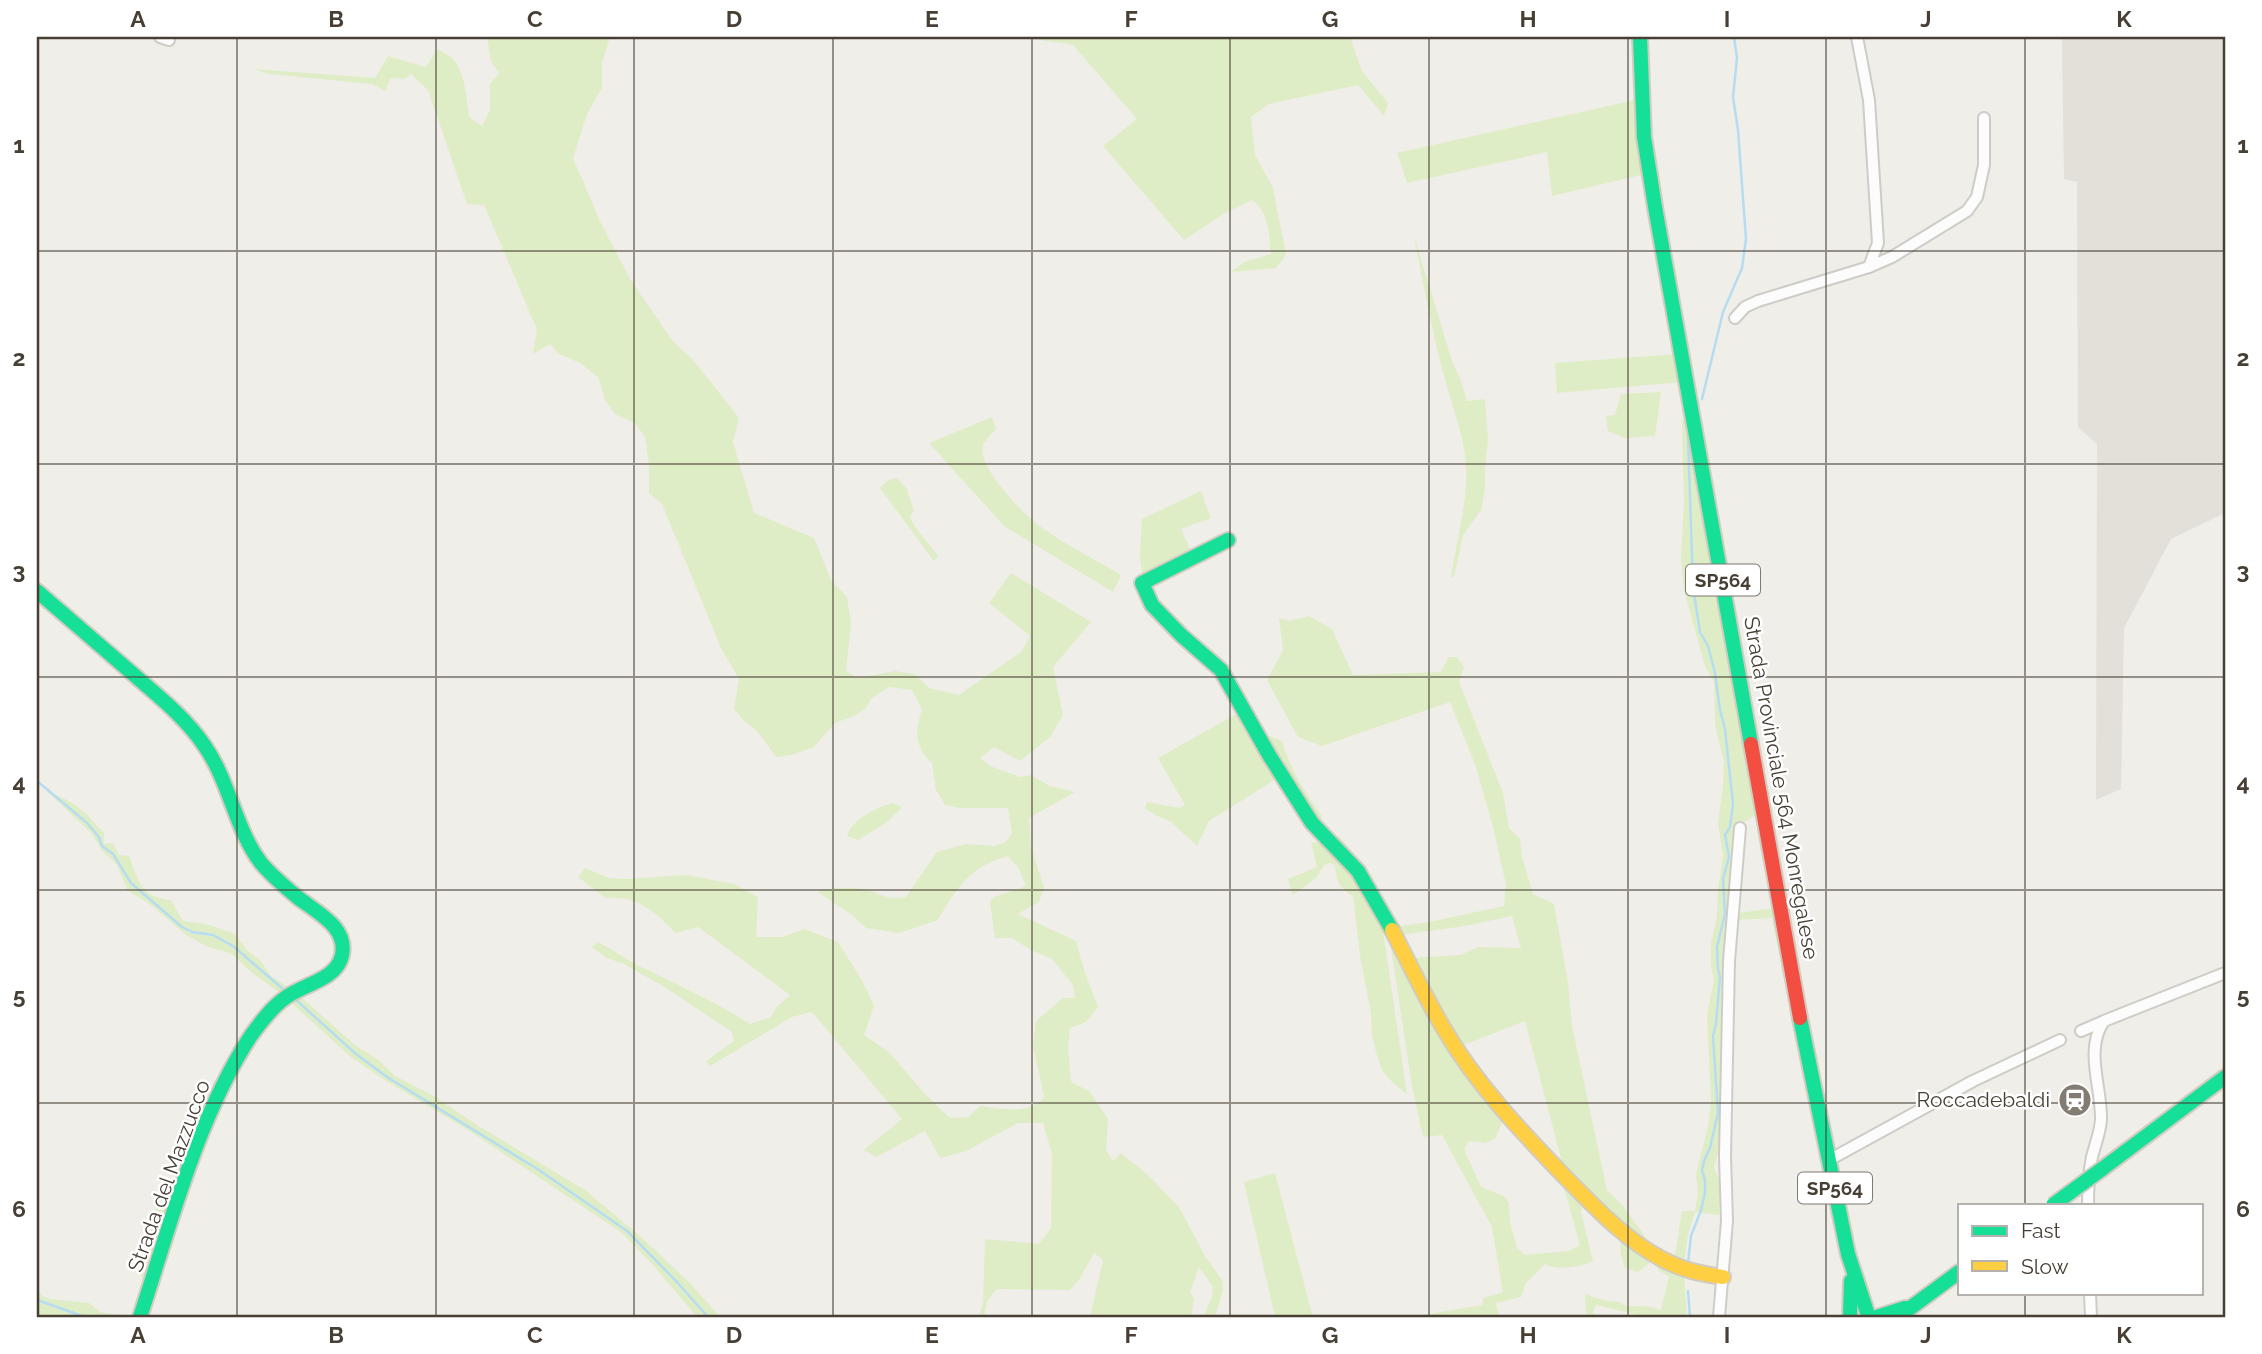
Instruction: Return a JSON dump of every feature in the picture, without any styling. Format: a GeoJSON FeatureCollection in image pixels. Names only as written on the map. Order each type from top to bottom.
{"type":"FeatureCollection","features":[{"type":"Feature","properties":{"kind":"street","name":"Strada Provinciale 564 Monregalese"},"geometry":{"type":"LineString","coordinates":[[1640,37],[1644,137],[1655,207],[1800,1013],[1848,1254],[1865,1317]]}},
{"type":"Feature","properties":{"kind":"street"},"geometry":{"type":"LineString","coordinates":[[1857,37],[1869,100],[1878,231],[1878,243],[1869,267]]}},
{"type":"Feature","properties":{"kind":"street"},"geometry":{"type":"LineString","coordinates":[[1735,318],[1745,307],[1758,301],[1869,267],[1892,257],[1972,206],[1984,165],[1984,118]]}},
{"type":"Feature","properties":{"kind":"street"},"geometry":{"type":"LineString","coordinates":[[1228,540],[1142,583],[1152,605],[1221,670],[1269,755],[1312,823],[1358,871],[1445,1031],[1489,1093],[1522,1132],[1596,1208],[1642,1246],[1662,1259],[1691,1272],[1723,1277]]}},
{"type":"Feature","properties":{"kind":"street","name":"Strada del Mazzucco"},"geometry":{"type":"LineString","coordinates":[[37,591],[195,730],[215,761],[257,857],[281,883],[334,927],[343,942],[343,951],[335,970],[278,1003],[253,1033],[239,1057],[212,1109],[140,1317]]}},
{"type":"Feature","properties":{"kind":"street"},"geometry":{"type":"LineString","coordinates":[[1719,1317],[1727,1221],[1725,1156],[1728,961],[1740,828]]}},
{"type":"Feature","properties":{"kind":"street"},"geometry":{"type":"LineString","coordinates":[[2081,1031],[2225,973]]}},
{"type":"Feature","properties":{"kind":"street"},"geometry":{"type":"LineString","coordinates":[[2088,1200],[2092,1159],[2101,1125],[2101,1101],[2093,1047],[2096,1032],[2104,1021]]}},
{"type":"Feature","properties":{"kind":"street"},"geometry":{"type":"LineString","coordinates":[[1829,1160],[1973,1081],[2060,1040]]}},
{"type":"Feature","properties":{"kind":"street"},"geometry":{"type":"LineString","coordinates":[[2054,1204],[2225,1077]]}},
{"type":"Feature","properties":{"kind":"street"},"geometry":{"type":"LineString","coordinates":[[1898,1317],[1958,1273]]}},
{"type":"Feature","properties":{"kind":"street"},"geometry":{"type":"LineString","coordinates":[[2090,1294],[2091,1317]]}},
{"type":"Feature","properties":{"kind":"street"},"geometry":{"type":"LineString","coordinates":[[1865,1317],[1913,1305]]}},
{"type":"Feature","properties":{"kind":"shaded area"},"geometry":{"type":"Polygon","coordinates":[[[2062,37],[2225,37],[2225,513],[2171,539],[2124,628],[2121,789],[2096,800],[2097,444],[2078,427],[2077,182],[2064,179],[2062,37]]]}},
{"type":"Feature","properties":{"kind":"green space"},"geometry":{"type":"Polygon","coordinates":[[[487,37],[610,37],[602,63],[602,88],[587,114],[573,158],[600,221],[630,279],[672,340],[695,362],[739,418],[733,442],[754,513],[814,538],[831,580],[847,597],[851,623],[846,671],[858,678],[895,671],[914,674],[929,688],[959,695],[1021,652],[1030,636],[989,603],[1011,573],[1091,622],[1053,667],[1063,715],[1050,737],[1020,761],[994,747],[980,758],[990,766],[1020,777],[1031,775],[1050,786],[1075,792],[1029,818],[1031,847],[1044,887],[1039,902],[1018,914],[1076,941],[1098,1007],[1086,1022],[1070,1028],[1068,1048],[1071,1082],[1089,1091],[1108,1119],[1106,1150],[1113,1161],[1121,1153],[1148,1175],[1179,1207],[1205,1256],[1222,1280],[1223,1290],[1215,1317],[1203,1317],[1212,1298],[1213,1287],[1199,1267],[1190,1292],[1194,1299],[1191,1317],[1090,1317],[1103,1260],[1094,1253],[1079,1280],[1070,1290],[997,1289],[987,1301],[984,1317],[979,1317],[983,1303],[985,1239],[1039,1244],[1051,1228],[1052,1154],[1043,1123],[1018,1123],[966,1151],[940,1158],[925,1131],[876,1157],[864,1150],[902,1119],[812,1012],[792,1017],[710,1066],[706,1061],[734,1041],[732,1032],[663,986],[622,963],[606,958],[592,947],[597,942],[602,944],[750,1024],[771,1017],[790,995],[698,927],[676,933],[645,906],[628,900],[605,898],[578,877],[585,868],[609,878],[686,875],[734,884],[758,897],[756,937],[782,937],[805,929],[838,942],[863,982],[874,1006],[864,1035],[890,1053],[950,1118],[968,1117],[980,1106],[1023,1109],[1038,1103],[1044,1097],[1033,1046],[1036,1021],[1063,998],[1075,998],[1073,985],[1052,959],[1012,938],[995,938],[990,902],[994,897],[1026,886],[1019,869],[1008,856],[974,872],[958,888],[938,920],[899,933],[866,928],[818,892],[834,888],[852,888],[888,897],[906,897],[937,852],[966,844],[995,846],[1006,842],[1012,833],[1008,808],[959,808],[945,805],[936,790],[932,763],[919,745],[917,732],[922,710],[912,690],[889,687],[872,698],[865,709],[835,723],[814,747],[792,755],[776,757],[757,731],[734,709],[739,679],[721,648],[662,504],[649,493],[645,437],[635,423],[615,414],[605,400],[598,377],[580,363],[559,354],[550,344],[533,354],[537,330],[484,205],[467,204],[428,90],[411,74],[405,79],[391,78],[385,91],[372,84],[269,74],[253,69],[375,78],[388,56],[426,67],[438,49],[451,57],[460,70],[469,117],[482,126],[490,110],[490,84],[499,73],[491,61],[487,37]]]}},
{"type":"Feature","properties":{"kind":"green space"},"geometry":{"type":"Polygon","coordinates":[[[1022,37],[1350,37],[1362,71],[1388,103],[1384,116],[1358,85],[1269,104],[1251,117],[1255,155],[1273,188],[1286,255],[1276,268],[1231,272],[1244,262],[1271,254],[1267,224],[1258,205],[1252,200],[1225,213],[1184,240],[1103,146],[1137,119],[1073,45],[1022,37]]]}},
{"type":"Feature","properties":{"kind":"green space"},"geometry":{"type":"Polygon","coordinates":[[[1635,100],[1645,174],[1552,196],[1547,152],[1407,183],[1397,153],[1635,100]]]}},
{"type":"Feature","properties":{"kind":"green space"},"geometry":{"type":"Polygon","coordinates":[[[1414,236],[1467,401],[1485,399],[1488,441],[1485,489],[1481,510],[1463,535],[1454,577],[1451,577],[1465,494],[1465,454],[1435,338],[1414,236]]]}},
{"type":"Feature","properties":{"kind":"green space"},"geometry":{"type":"Polygon","coordinates":[[[1677,354],[1682,382],[1557,393],[1555,363],[1677,354]]]}},
{"type":"Feature","properties":{"kind":"green space"},"geometry":{"type":"Polygon","coordinates":[[[1661,392],[1655,436],[1624,438],[1608,431],[1606,416],[1615,415],[1621,394],[1661,392]]]}},
{"type":"Feature","properties":{"kind":"green space"},"geometry":{"type":"Polygon","coordinates":[[[1687,413],[1758,813],[1737,827],[1722,1136],[1714,1168],[1720,1181],[1719,1215],[1695,1212],[1688,1234],[1684,1266],[1674,1261],[1682,1211],[1695,1211],[1698,1193],[1696,1174],[1709,1122],[1711,1101],[1707,1015],[1714,980],[1711,943],[1717,917],[1723,855],[1718,823],[1724,762],[1715,725],[1714,682],[1705,666],[1684,590],[1681,558],[1684,503],[1682,421],[1687,413]]]}},
{"type":"Feature","properties":{"kind":"green space"},"geometry":{"type":"Polygon","coordinates":[[[992,417],[996,429],[983,446],[983,455],[994,478],[1024,513],[1041,527],[1121,575],[1113,592],[1004,526],[929,443],[992,417]]]}},
{"type":"Feature","properties":{"kind":"green space"},"geometry":{"type":"Polygon","coordinates":[[[897,478],[906,488],[914,510],[910,517],[915,527],[938,556],[934,561],[880,488],[888,480],[897,478]]]}},
{"type":"Feature","properties":{"kind":"green space"},"geometry":{"type":"Polygon","coordinates":[[[1201,491],[1211,518],[1181,529],[1192,554],[1143,577],[1140,558],[1142,519],[1201,491]]]}},
{"type":"Feature","properties":{"kind":"green space"},"geometry":{"type":"Polygon","coordinates":[[[1309,616],[1332,629],[1353,675],[1441,672],[1449,657],[1457,657],[1464,667],[1459,682],[1503,793],[1509,828],[1520,839],[1522,857],[1533,894],[1554,904],[1568,982],[1572,1026],[1607,1190],[1622,1205],[1655,1250],[1632,1234],[1563,1166],[1525,1021],[1461,1046],[1412,958],[1460,955],[1479,947],[1521,948],[1512,916],[1400,935],[1328,834],[1339,837],[1361,862],[1400,926],[1504,906],[1506,885],[1493,827],[1476,767],[1450,702],[1322,746],[1298,737],[1267,680],[1283,650],[1279,618],[1289,621],[1309,616]]]}},
{"type":"Feature","properties":{"kind":"green space"},"geometry":{"type":"Polygon","coordinates":[[[1242,711],[1276,779],[1209,821],[1197,846],[1170,821],[1145,808],[1147,802],[1179,808],[1185,805],[1158,758],[1242,711]]]}},
{"type":"Feature","properties":{"kind":"green space"},"geometry":{"type":"Polygon","coordinates":[[[1263,734],[1282,741],[1299,780],[1322,816],[1319,824],[1263,734]]]}},
{"type":"Feature","properties":{"kind":"green space"},"geometry":{"type":"Polygon","coordinates":[[[48,792],[67,800],[87,814],[104,832],[104,844],[113,843],[119,855],[129,856],[142,887],[147,892],[161,899],[171,900],[183,921],[206,924],[235,934],[271,976],[291,989],[281,994],[232,954],[206,946],[186,935],[150,904],[127,890],[117,865],[102,851],[92,834],[48,792]]]}},
{"type":"Feature","properties":{"kind":"green space"},"geometry":{"type":"Polygon","coordinates":[[[893,803],[902,807],[887,822],[858,840],[847,836],[860,819],[893,803]]]}},
{"type":"Feature","properties":{"kind":"green space"},"geometry":{"type":"Polygon","coordinates":[[[1311,843],[1326,844],[1342,859],[1382,924],[1407,1094],[1382,1070],[1377,1056],[1353,896],[1339,884],[1335,865],[1324,865],[1316,878],[1293,895],[1288,879],[1317,867],[1311,843]]]}},
{"type":"Feature","properties":{"kind":"green space"},"geometry":{"type":"Polygon","coordinates":[[[1776,908],[1809,1084],[1805,1086],[1772,918],[1736,920],[1737,913],[1776,908]]]}},
{"type":"Feature","properties":{"kind":"green space"},"geometry":{"type":"Polygon","coordinates":[[[1389,935],[1504,1118],[1495,1139],[1485,1143],[1469,1141],[1464,1149],[1481,1187],[1504,1196],[1509,1204],[1510,1222],[1517,1248],[1525,1255],[1569,1251],[1580,1245],[1561,1177],[1584,1201],[1581,1212],[1593,1261],[1569,1267],[1545,1264],[1526,1283],[1521,1297],[1496,1303],[1499,1317],[1412,1317],[1482,1305],[1483,1298],[1503,1292],[1492,1227],[1442,1135],[1423,1137],[1412,1087],[1389,935]]]}},
{"type":"Feature","properties":{"kind":"green space"},"geometry":{"type":"Polygon","coordinates":[[[301,993],[301,997],[356,1046],[380,1061],[395,1076],[434,1096],[585,1190],[690,1283],[720,1317],[697,1317],[622,1233],[471,1132],[351,1057],[288,1000],[301,993]]]}},
{"type":"Feature","properties":{"kind":"green space"},"geometry":{"type":"Polygon","coordinates":[[[1275,1173],[1312,1314],[1321,1317],[1275,1317],[1244,1182],[1275,1173]]]}},
{"type":"Feature","properties":{"kind":"green space"},"geometry":{"type":"Polygon","coordinates":[[[176,1187],[145,1280],[141,1276],[156,1209],[164,1202],[171,1188],[176,1187]]]}},
{"type":"Feature","properties":{"kind":"green space"},"geometry":{"type":"Polygon","coordinates":[[[1620,1233],[1684,1274],[1687,1317],[1647,1317],[1596,1305],[1594,1317],[1586,1317],[1585,1294],[1626,1306],[1646,1306],[1661,1310],[1669,1276],[1659,1271],[1653,1260],[1638,1272],[1625,1268],[1621,1256],[1620,1233]]]}},
{"type":"Feature","properties":{"kind":"green space"},"geometry":{"type":"Polygon","coordinates":[[[37,1288],[42,1296],[51,1299],[89,1303],[100,1312],[127,1317],[39,1317],[37,1288]]]}},
{"type":"Feature","properties":{"kind":"waterway"},"geometry":{"type":"LineString","coordinates":[[1702,399],[1723,312],[1742,268],[1746,239],[1733,97],[1737,58],[1734,37]]}},
{"type":"Feature","properties":{"kind":"waterway"},"geometry":{"type":"LineString","coordinates":[[1688,435],[1693,587],[1700,632],[1708,646],[1715,673],[1725,729],[1733,804],[1730,827],[1725,835],[1729,857],[1723,879],[1725,914],[1717,947],[1720,977],[1713,1036],[1718,1113],[1702,1171],[1705,1193],[1691,1236],[1688,1263]]}},
{"type":"Feature","properties":{"kind":"waterway"},"geometry":{"type":"LineString","coordinates":[[37,781],[86,822],[99,837],[102,846],[113,854],[131,883],[182,927],[192,932],[213,935],[233,946],[283,989]]}},
{"type":"Feature","properties":{"kind":"waterway"},"geometry":{"type":"LineString","coordinates":[[295,999],[356,1054],[387,1077],[539,1170],[627,1231],[708,1317]]}},
{"type":"Feature","properties":{"kind":"waterway"},"geometry":{"type":"LineString","coordinates":[[1688,1291],[1690,1317]]}},
{"type":"Feature","properties":{"kind":"waterway"},"geometry":{"type":"LineString","coordinates":[[37,1300],[85,1317]]}},
{"type":"Feature","properties":{"kind":"traffic: fast"},"geometry":{"type":"LineString","coordinates":[[1640,37],[1644,137],[1751,744]]}},
{"type":"Feature","properties":{"kind":"traffic: fast"},"geometry":{"type":"LineString","coordinates":[[1228,540],[1142,583],[1152,605],[1221,670],[1269,755],[1312,823],[1358,871],[1392,930]]}},
{"type":"Feature","properties":{"kind":"traffic: fast"},"geometry":{"type":"LineString","coordinates":[[37,591],[188,725],[213,759],[245,835],[261,863],[287,888],[328,920],[340,936],[342,945],[342,955],[334,970],[292,993],[275,1006],[250,1037],[231,1069],[214,1103],[186,1173],[140,1317]]}},
{"type":"Feature","properties":{"kind":"traffic: fast"},"geometry":{"type":"LineString","coordinates":[[1800,1018],[1848,1254],[1868,1315]]}},
{"type":"Feature","properties":{"kind":"traffic: fast"},"geometry":{"type":"LineString","coordinates":[[2102,1169],[2225,1077]]}},
{"type":"Feature","properties":{"kind":"traffic: fast"},"geometry":{"type":"LineString","coordinates":[[2054,1204],[2102,1169]]}},
{"type":"Feature","properties":{"kind":"traffic: fast"},"geometry":{"type":"LineString","coordinates":[[1898,1317],[1958,1273]]}},
{"type":"Feature","properties":{"kind":"traffic: fast"},"geometry":{"type":"LineString","coordinates":[[1850,1317],[1851,1281]]}},
{"type":"Feature","properties":{"kind":"traffic: fast"},"geometry":{"type":"LineString","coordinates":[[1877,1317],[1905,1308]]}},
{"type":"Feature","properties":{"kind":"traffic: slow"},"geometry":{"type":"LineString","coordinates":[[1392,930],[1430,1005],[1470,1069],[1548,1160],[1610,1222],[1648,1251],[1684,1269],[1723,1277]]}},
{"type":"Feature","properties":{"kind":"traffic: jam"},"geometry":{"type":"LineString","coordinates":[[1751,744],[1800,1018]]}},
{"type":"Feature","properties":{"kind":"place","name":"Roccadebaldi"},"geometry":{"type":"Point","coordinates":[2075,1100]}}]}
